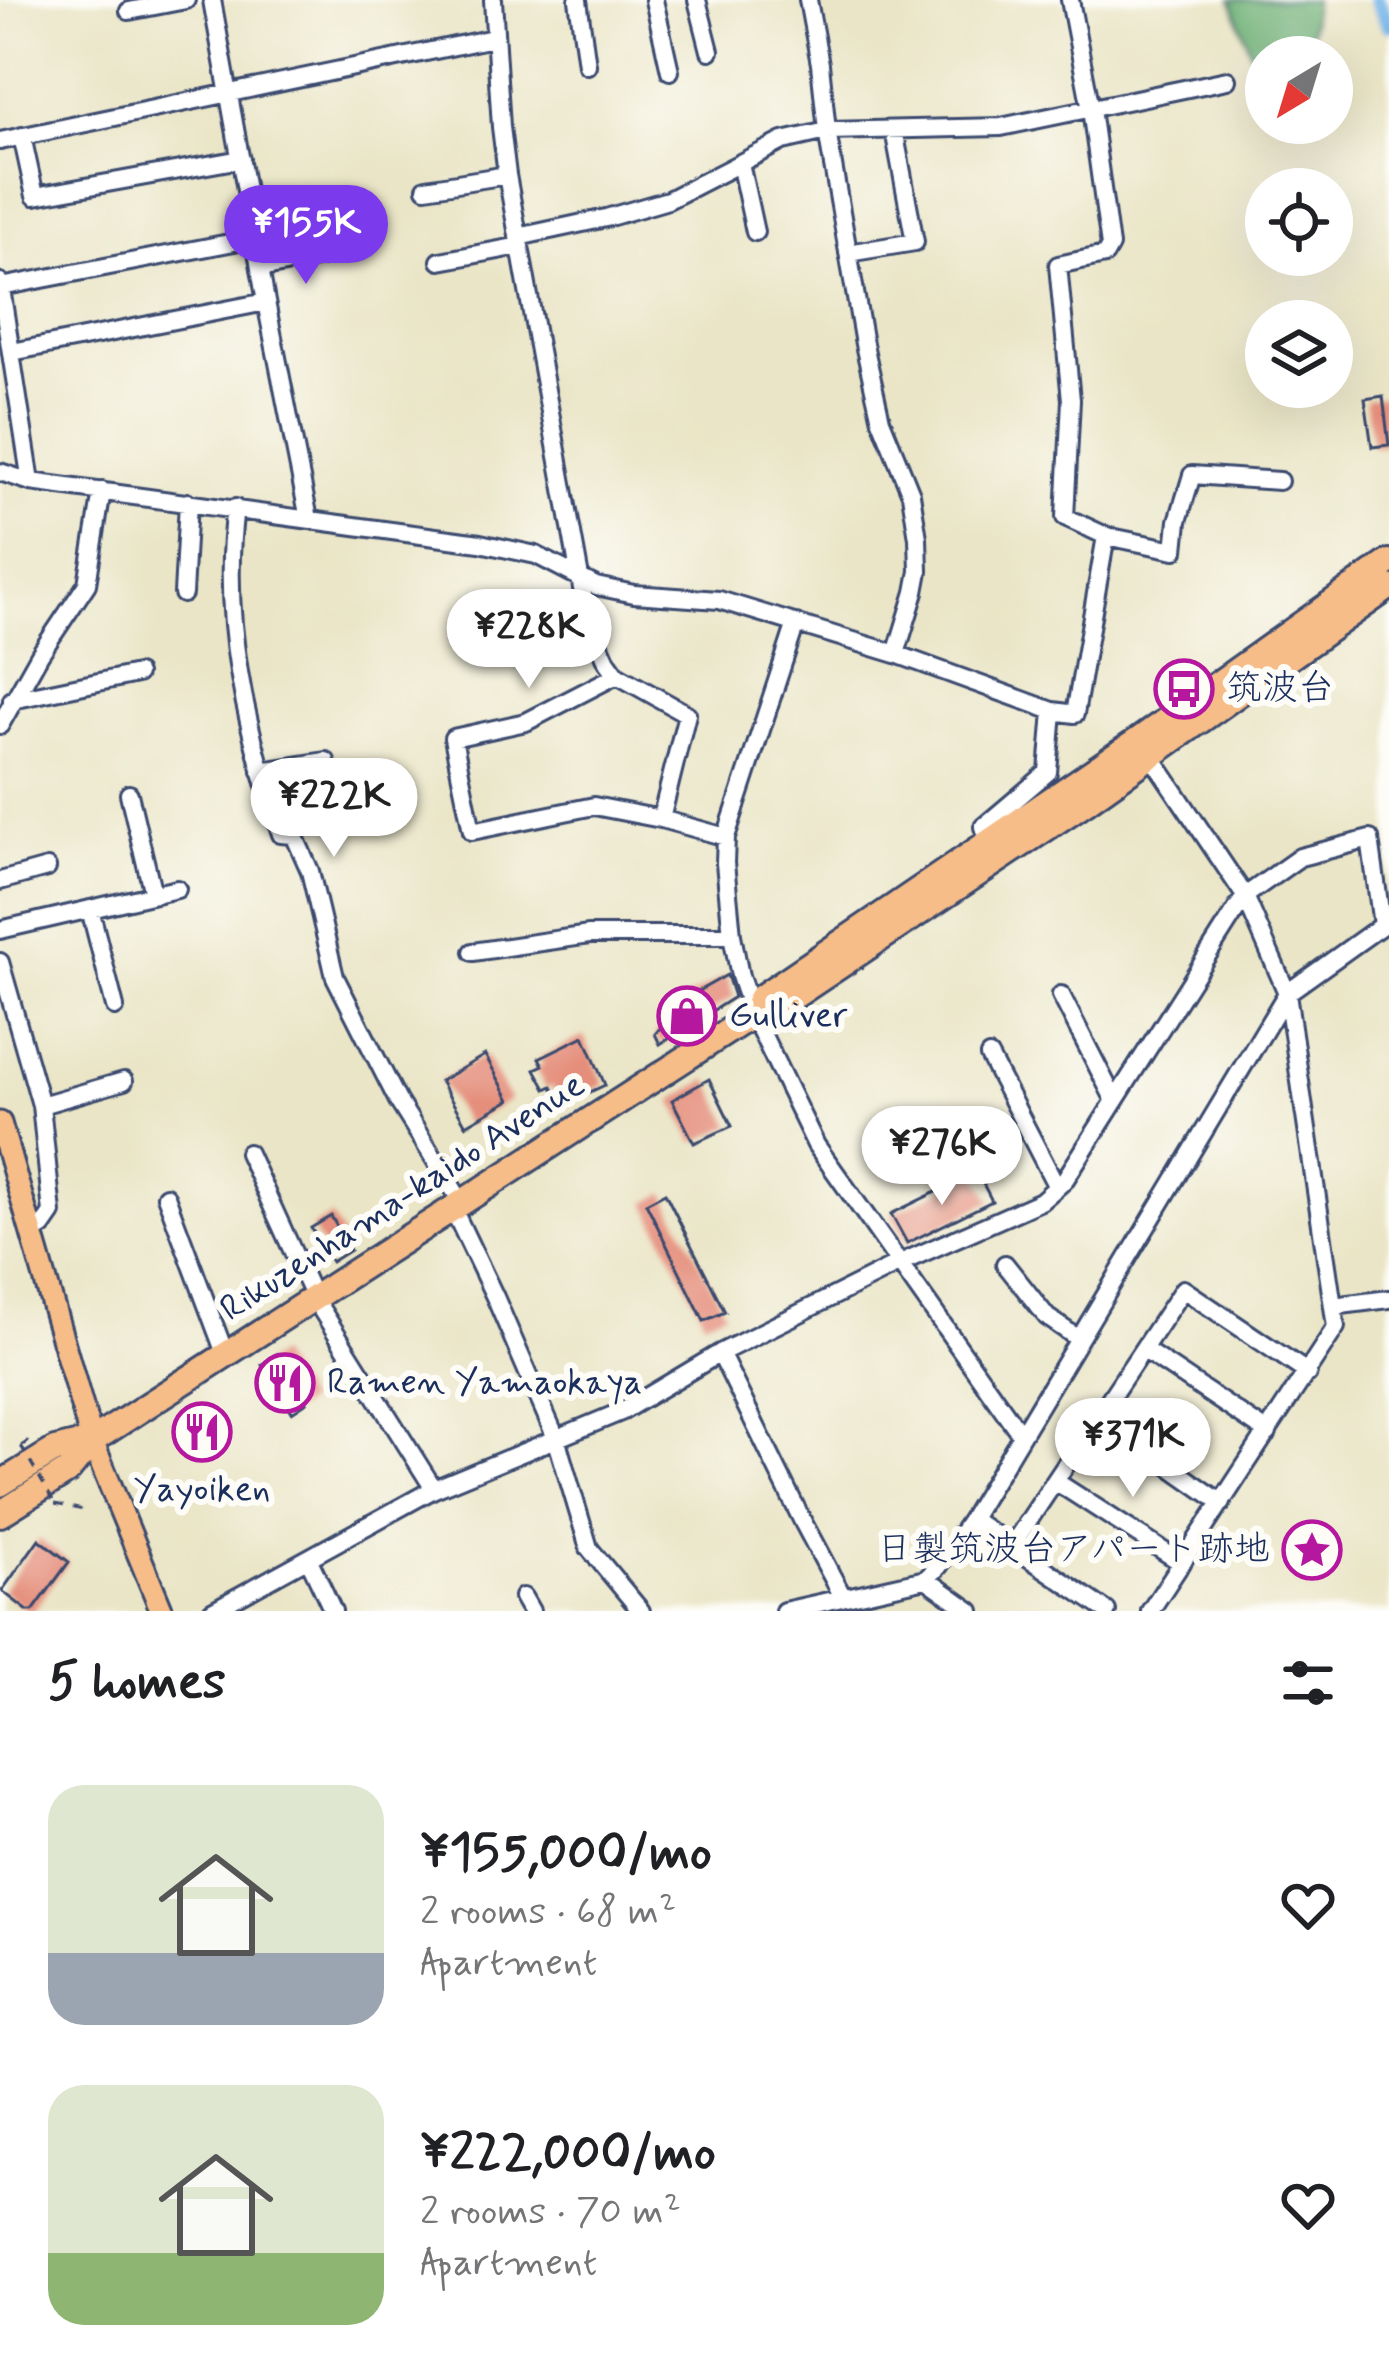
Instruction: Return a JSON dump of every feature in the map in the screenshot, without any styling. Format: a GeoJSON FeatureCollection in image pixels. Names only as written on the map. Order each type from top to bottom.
{"type":"FeatureCollection","features":[{"type":"Feature","properties":{"kind":"highway","name":"Rikuzenhama-kaido Avenue"},"geometry":{"type":"LineString","coordinates":[[0,1484],[55,1450],[92,1441],[753,1015],[769,1013],[1003,859],[1389,562]]}},
{"type":"Feature","properties":{"kind":"highway","name":"Rikuzenhama-kaido Avenue"},"geometry":{"type":"LineString","coordinates":[[753,1015],[760,998],[992,842],[1146,748],[1389,587]]}},
{"type":"Feature","properties":{"kind":"highway","name":"Rikuzenhama-kaido Avenue"},"geometry":{"type":"LineString","coordinates":[[0,1514],[68,1471],[92,1441]]}},
{"type":"Feature","properties":{"kind":"main road"},"geometry":{"type":"LineString","coordinates":[[0,1123],[92,1441],[162,1611]]}},
{"type":"Feature","properties":{"kind":"street"},"geometry":{"type":"LineString","coordinates":[[129,10],[186,0]]}},
{"type":"Feature","properties":{"kind":"street"},"geometry":{"type":"LineString","coordinates":[[212,0],[309,519]]}},
{"type":"Feature","properties":{"kind":"street"},"geometry":{"type":"LineString","coordinates":[[493,0],[507,175],[586,616],[617,675],[687,714],[662,819]]}},
{"type":"Feature","properties":{"kind":"street"},"geometry":{"type":"LineString","coordinates":[[578,0],[587,65]]}},
{"type":"Feature","properties":{"kind":"street"},"geometry":{"type":"LineString","coordinates":[[654,0],[670,71]]}},
{"type":"Feature","properties":{"kind":"street"},"geometry":{"type":"LineString","coordinates":[[697,0],[710,52]]}},
{"type":"Feature","properties":{"kind":"street"},"geometry":{"type":"LineString","coordinates":[[808,0],[864,344],[881,420],[911,494],[918,538],[916,592],[896,654]]}},
{"type":"Feature","properties":{"kind":"street"},"geometry":{"type":"LineString","coordinates":[[1070,0],[1110,246],[1105,255],[1058,265],[1071,400],[1065,517],[1106,536],[1175,550],[1192,475],[1279,481]]}},
{"type":"Feature","properties":{"kind":"street"},"geometry":{"type":"LineString","coordinates":[[0,141],[494,38]]}},
{"type":"Feature","properties":{"kind":"street"},"geometry":{"type":"LineString","coordinates":[[440,260],[668,200],[783,141],[827,131],[1001,127],[1227,80]]}},
{"type":"Feature","properties":{"kind":"street"},"geometry":{"type":"LineString","coordinates":[[848,253],[915,242],[895,130]]}},
{"type":"Feature","properties":{"kind":"street"},"geometry":{"type":"LineString","coordinates":[[22,136],[35,196],[241,159]]}},
{"type":"Feature","properties":{"kind":"street"},"geometry":{"type":"LineString","coordinates":[[740,163],[755,232]]}},
{"type":"Feature","properties":{"kind":"street"},"geometry":{"type":"LineString","coordinates":[[426,188],[507,175]]}},
{"type":"Feature","properties":{"kind":"street"},"geometry":{"type":"LineString","coordinates":[[31,482],[1,284],[255,238]]}},
{"type":"Feature","properties":{"kind":"street"},"geometry":{"type":"LineString","coordinates":[[260,269],[341,253]]}},
{"type":"Feature","properties":{"kind":"street"},"geometry":{"type":"LineString","coordinates":[[12,352],[266,302]]}},
{"type":"Feature","properties":{"kind":"street"},"geometry":{"type":"LineString","coordinates":[[0,472],[31,482],[480,543],[536,555],[596,586],[634,594],[719,600],[896,654],[1053,711],[1075,714],[1106,536]]}},
{"type":"Feature","properties":{"kind":"street"},"geometry":{"type":"LineString","coordinates":[[0,725],[87,584],[102,490]]}},
{"type":"Feature","properties":{"kind":"street"},"geometry":{"type":"LineString","coordinates":[[183,594],[188,502]]}},
{"type":"Feature","properties":{"kind":"street"},"geometry":{"type":"LineString","coordinates":[[235,508],[230,608],[244,705],[281,834],[294,835],[310,871],[335,977],[457,1206],[556,1438],[589,1548],[641,1611]]}},
{"type":"Feature","properties":{"kind":"street"},"geometry":{"type":"LineString","coordinates":[[796,623],[726,837],[732,935],[740,976],[753,1015],[816,1145],[1021,1435]]}},
{"type":"Feature","properties":{"kind":"street"},"geometry":{"type":"LineString","coordinates":[[12,700],[137,674]]}},
{"type":"Feature","properties":{"kind":"street"},"geometry":{"type":"LineString","coordinates":[[617,675],[526,722],[453,738],[472,831],[594,806],[726,837]]}},
{"type":"Feature","properties":{"kind":"street"},"geometry":{"type":"LineString","coordinates":[[992,842],[983,827],[1048,772],[1053,711]]}},
{"type":"Feature","properties":{"kind":"street"},"geometry":{"type":"LineString","coordinates":[[1146,748],[1245,896],[1287,993],[1336,1327],[1150,1611]]}},
{"type":"Feature","properties":{"kind":"street"},"geometry":{"type":"LineString","coordinates":[[260,772],[326,761]]}},
{"type":"Feature","properties":{"kind":"street"},"geometry":{"type":"LineString","coordinates":[[129,794],[154,894]]}},
{"type":"Feature","properties":{"kind":"street"},"geometry":{"type":"LineString","coordinates":[[212,1611],[434,1489],[623,1411],[720,1353],[900,1263],[1041,1201],[1064,1181],[1245,896],[1300,857],[1370,839],[1386,923],[1287,993],[939,1566],[926,1579],[784,1611]]}},
{"type":"Feature","properties":{"kind":"street"},"geometry":{"type":"LineString","coordinates":[[0,881],[47,868]]}},
{"type":"Feature","properties":{"kind":"street"},"geometry":{"type":"LineString","coordinates":[[0,930],[177,889]]}},
{"type":"Feature","properties":{"kind":"street"},"geometry":{"type":"LineString","coordinates":[[89,909],[115,1007]]}},
{"type":"Feature","properties":{"kind":"street"},"geometry":{"type":"LineString","coordinates":[[473,952],[589,935],[732,935]]}},
{"type":"Feature","properties":{"kind":"street"},"geometry":{"type":"LineString","coordinates":[[0,962],[41,1105],[52,1214],[32,1233]]}},
{"type":"Feature","properties":{"kind":"street"},"geometry":{"type":"LineString","coordinates":[[1061,995],[1115,1101]]}},
{"type":"Feature","properties":{"kind":"street"},"geometry":{"type":"LineString","coordinates":[[989,1056],[1057,1187]]}},
{"type":"Feature","properties":{"kind":"street"},"geometry":{"type":"LineString","coordinates":[[41,1105],[124,1081]]}},
{"type":"Feature","properties":{"kind":"street"},"geometry":{"type":"LineString","coordinates":[[248,1153],[314,1298],[434,1489]]}},
{"type":"Feature","properties":{"kind":"street"},"geometry":{"type":"LineString","coordinates":[[166,1196],[226,1356]]}},
{"type":"Feature","properties":{"kind":"street"},"geometry":{"type":"LineString","coordinates":[[1005,1264],[1047,1317],[1079,1339]]}},
{"type":"Feature","properties":{"kind":"street"},"geometry":{"type":"LineString","coordinates":[[1011,1546],[1183,1288],[1313,1365]]}},
{"type":"Feature","properties":{"kind":"street"},"geometry":{"type":"LineString","coordinates":[[1333,1306],[1389,1298]]}},
{"type":"Feature","properties":{"kind":"street"},"geometry":{"type":"LineString","coordinates":[[1143,1349],[1268,1433]]}},
{"type":"Feature","properties":{"kind":"street"},"geometry":{"type":"LineString","coordinates":[[720,1353],[843,1598]]}},
{"type":"Feature","properties":{"kind":"street"},"geometry":{"type":"LineString","coordinates":[[1098,1416],[1222,1503]]}},
{"type":"Feature","properties":{"kind":"street"},"geometry":{"type":"LineString","coordinates":[[1055,1480],[1182,1563]]}},
{"type":"Feature","properties":{"kind":"street"},"geometry":{"type":"LineString","coordinates":[[970,1519],[1107,1611]]}},
{"type":"Feature","properties":{"kind":"street"},"geometry":{"type":"LineString","coordinates":[[309,1560],[333,1611]]}},
{"type":"Feature","properties":{"kind":"street"},"geometry":{"type":"LineString","coordinates":[[926,1579],[963,1609]]}},
{"type":"Feature","properties":{"kind":"path"},"geometry":{"type":"LineString","coordinates":[[36,1436],[20,1446],[55,1504],[88,1511]]}},
{"type":"Feature","properties":{"kind":"green space"},"geometry":{"type":"Polygon","coordinates":[[[1231,0],[1314,0],[1310,36],[1245,37],[1231,0]]]}},
{"type":"Feature","properties":{"kind":"building"},"geometry":{"type":"Polygon","coordinates":[[[1383,396],[1389,445],[1372,447],[1365,399],[1383,396]]]}},
{"type":"Feature","properties":{"kind":"building","name":"Gulliver"},"geometry":{"type":"Polygon","coordinates":[[[727,975],[734,997],[660,1044],[655,1034],[686,998],[727,975]]]}},
{"type":"Feature","properties":{"kind":"building"},"geometry":{"type":"Polygon","coordinates":[[[584,1036],[605,1085],[560,1106],[552,1086],[546,1089],[535,1069],[543,1065],[539,1058],[584,1036]]]}},
{"type":"Feature","properties":{"kind":"building"},"geometry":{"type":"Polygon","coordinates":[[[485,1055],[510,1100],[466,1125],[440,1081],[485,1055]]]}},
{"type":"Feature","properties":{"kind":"building"},"geometry":{"type":"Polygon","coordinates":[[[709,1079],[732,1126],[694,1143],[672,1100],[709,1079]]]}},
{"type":"Feature","properties":{"kind":"building"},"geometry":{"type":"Polygon","coordinates":[[[977,1172],[992,1201],[907,1243],[891,1214],[977,1172]]]}},
{"type":"Feature","properties":{"kind":"building"},"geometry":{"type":"Polygon","coordinates":[[[665,1193],[725,1312],[704,1321],[646,1203],[665,1193]]]}},
{"type":"Feature","properties":{"kind":"building"},"geometry":{"type":"Polygon","coordinates":[[[331,1216],[350,1250],[331,1262],[311,1228],[331,1216]]]}},
{"type":"Feature","properties":{"kind":"building","name":"Ramen Yamaokaya"},"geometry":{"type":"Polygon","coordinates":[[[277,1354],[307,1402],[292,1412],[262,1365],[277,1354]]]}},
{"type":"Feature","properties":{"kind":"building","name":"Yayoiken"},"geometry":{"type":"Polygon","coordinates":[[[199,1408],[224,1443],[202,1456],[180,1421],[199,1408]]]}},
{"type":"Feature","properties":{"kind":"building"},"geometry":{"type":"Polygon","coordinates":[[[39,1539],[69,1562],[33,1611],[28,1611],[2,1591],[39,1539]]]}},
{"type":"Feature","properties":{"kind":"waterway"},"geometry":{"type":"LineString","coordinates":[[1377,0],[1389,24]]}},
{"type":"Feature","properties":{"kind":"place","name":"筑波台"},"geometry":{"type":"Point","coordinates":[1184,689]}},
{"type":"Feature","properties":{"kind":"place","name":"Gulliver"},"geometry":{"type":"Point","coordinates":[687,1016]}},
{"type":"Feature","properties":{"kind":"place","name":"Ramen Yamaokaya"},"geometry":{"type":"Point","coordinates":[285,1383]}},
{"type":"Feature","properties":{"kind":"place","name":"Yayoiken"},"geometry":{"type":"Point","coordinates":[202,1432]}},
{"type":"Feature","properties":{"kind":"place","name":"日製筑波台アパート跡地"},"geometry":{"type":"Point","coordinates":[1312,1550]}}]}
